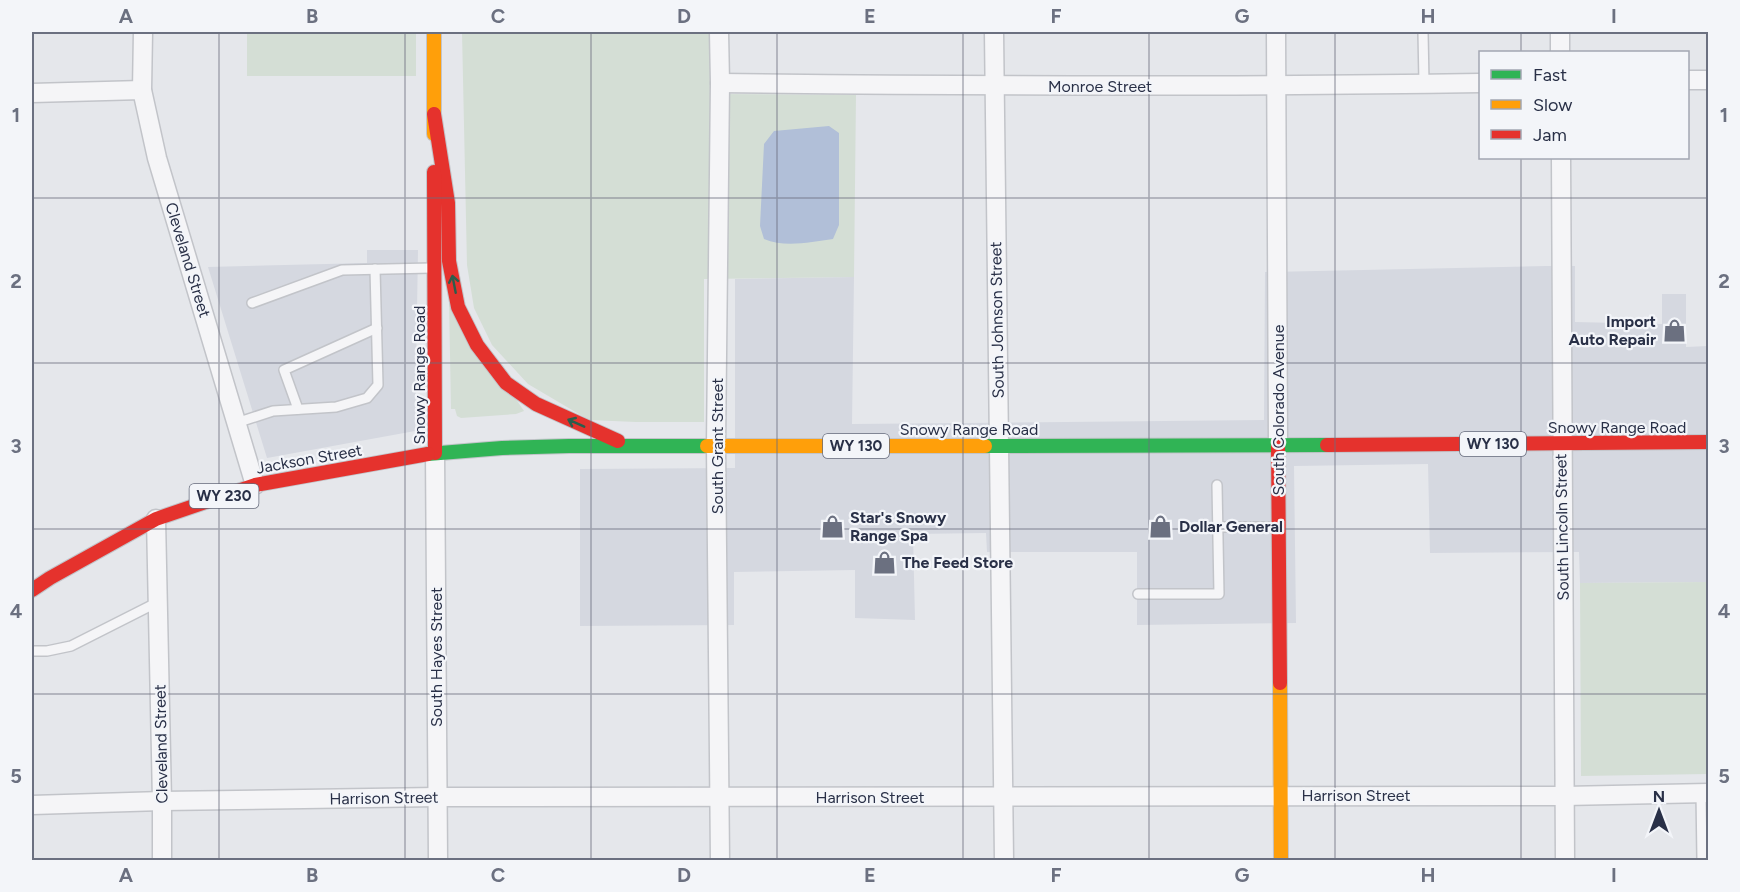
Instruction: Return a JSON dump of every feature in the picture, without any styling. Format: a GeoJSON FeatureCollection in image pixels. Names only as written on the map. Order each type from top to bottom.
{"type":"FeatureCollection","features":[{"type":"Feature","properties":{"kind":"main road","name":"Snowy Range Road"},"geometry":{"type":"LineString","coordinates":[[434,32],[435,453],[502,448],[630,446],[1278,446],[1708,442]]}},
{"type":"Feature","properties":{"kind":"main road","name":"WY 130"},"geometry":{"type":"LineString","coordinates":[[434,114],[448,203],[449,261],[458,307],[477,345],[506,382],[536,404],[630,446]]}},
{"type":"Feature","properties":{"kind":"main road","name":"South Colorado Avenue"},"geometry":{"type":"LineString","coordinates":[[1278,446],[1281,861]]}},
{"type":"Feature","properties":{"kind":"main road","name":"Jackson Street"},"geometry":{"type":"LineString","coordinates":[[32,590],[156,519],[255,485],[435,453]]}},
{"type":"Feature","properties":{"kind":"street","name":"Cleveland Street"},"geometry":{"type":"LineString","coordinates":[[143,32],[142,90],[157,158],[255,485]]}},
{"type":"Feature","properties":{"kind":"street","name":"South Grant Street"},"geometry":{"type":"LineString","coordinates":[[719,32],[716,446],[720,861]]}},
{"type":"Feature","properties":{"kind":"street","name":"South Johnson Street"},"geometry":{"type":"LineString","coordinates":[[994,32],[1004,861]]}},
{"type":"Feature","properties":{"kind":"street","name":"South Colorado Avenue"},"geometry":{"type":"LineString","coordinates":[[1276,32],[1278,446]]}},
{"type":"Feature","properties":{"kind":"street"},"geometry":{"type":"LineString","coordinates":[[1560,32],[1560,51]]}},
{"type":"Feature","properties":{"kind":"street"},"geometry":{"type":"LineString","coordinates":[[1689,80],[1708,80]]}},
{"type":"Feature","properties":{"kind":"street","name":"Monroe Street"},"geometry":{"type":"LineString","coordinates":[[720,83],[1277,86],[1479,82]]}},
{"type":"Feature","properties":{"kind":"street"},"geometry":{"type":"LineString","coordinates":[[32,93],[142,90]]}},
{"type":"Feature","properties":{"kind":"street","name":"South Lincoln Street"},"geometry":{"type":"LineString","coordinates":[[1561,159],[1565,861]]}},
{"type":"Feature","properties":{"kind":"street","name":"South Hayes Street"},"geometry":{"type":"LineString","coordinates":[[435,453],[438,861]]}},
{"type":"Feature","properties":{"kind":"street","name":"Cleveland Street"},"geometry":{"type":"LineString","coordinates":[[156,519],[162,861]]}},
{"type":"Feature","properties":{"kind":"street","name":"Harrison Street"},"geometry":{"type":"LineString","coordinates":[[32,806],[162,801],[437,797],[1565,796],[1705,793]]}},
{"type":"Feature","properties":{"kind":"lane"},"geometry":{"type":"LineString","coordinates":[[1423,32],[1424,83]]}},
{"type":"Feature","properties":{"kind":"lane"},"geometry":{"type":"LineString","coordinates":[[252,303],[342,270],[435,268]]}},
{"type":"Feature","properties":{"kind":"lane"},"geometry":{"type":"LineString","coordinates":[[236,423],[273,411],[336,407],[367,398],[378,385],[375,269]]}},
{"type":"Feature","properties":{"kind":"lane"},"geometry":{"type":"LineString","coordinates":[[297,410],[285,370],[377,328]]}},
{"type":"Feature","properties":{"kind":"lane"},"geometry":{"type":"LineString","coordinates":[[1138,594],[1219,594],[1217,485]]}},
{"type":"Feature","properties":{"kind":"lane"},"geometry":{"type":"LineString","coordinates":[[1218,527],[1278,527]]}},
{"type":"Feature","properties":{"kind":"lane"},"geometry":{"type":"LineString","coordinates":[[32,651],[47,651],[71,646],[158,602]]}},
{"type":"Feature","properties":{"kind":"lane"},"geometry":{"type":"LineString","coordinates":[[1702,861],[1705,793]]}},
{"type":"Feature","properties":{"kind":"shaded area"},"geometry":{"type":"Polygon","coordinates":[[[247,32],[416,32],[416,76],[247,76],[247,32]]]}},
{"type":"Feature","properties":{"kind":"shaded area"},"geometry":{"type":"Polygon","coordinates":[[[462,32],[709,32],[712,94],[856,95],[854,277],[704,279],[704,422],[589,420],[528,384],[492,345],[474,308],[467,265],[462,32]]]}},
{"type":"Feature","properties":{"kind":"shaded area"},"geometry":{"type":"Polygon","coordinates":[[[367,250],[418,250],[415,431],[267,458],[208,267],[367,263],[367,250]]]}},
{"type":"Feature","properties":{"kind":"shaded area"},"geometry":{"type":"Polygon","coordinates":[[[1575,266],[1575,322],[1662,324],[1662,294],[1686,294],[1686,347],[1708,346],[1708,582],[1580,583],[1579,552],[1430,553],[1428,464],[1294,466],[1296,623],[1137,625],[1137,552],[987,552],[986,533],[913,534],[915,620],[855,618],[855,570],[734,572],[734,625],[580,626],[580,469],[735,468],[735,279],[854,277],[852,424],[1264,420],[1265,272],[1575,266]]]}},
{"type":"Feature","properties":{"kind":"shaded area"},"geometry":{"type":"Polygon","coordinates":[[[449,300],[524,411],[516,414],[461,418],[457,416],[455,409],[451,409],[449,300]]]}},
{"type":"Feature","properties":{"kind":"shaded area"},"geometry":{"type":"Polygon","coordinates":[[[1708,582],[1708,774],[1581,776],[1580,583],[1708,582]]]}},
{"type":"Feature","properties":{"kind":"water"},"geometry":{"type":"Polygon","coordinates":[[[829,126],[839,133],[839,225],[833,239],[789,244],[764,239],[760,226],[764,144],[774,131],[829,126]]]}},
{"type":"Feature","properties":{"kind":"traffic: fast"},"geometry":{"type":"LineString","coordinates":[[985,446],[1327,445]]}},
{"type":"Feature","properties":{"kind":"traffic: fast"},"geometry":{"type":"LineString","coordinates":[[428,454],[569,446],[707,446]]}},
{"type":"Feature","properties":{"kind":"traffic: slow"},"geometry":{"type":"LineString","coordinates":[[434,32],[434,134]]}},
{"type":"Feature","properties":{"kind":"traffic: slow"},"geometry":{"type":"LineString","coordinates":[[707,446],[985,446]]}},
{"type":"Feature","properties":{"kind":"traffic: slow"},"geometry":{"type":"LineString","coordinates":[[1280,683],[1281,860]]}},
{"type":"Feature","properties":{"kind":"traffic: jam"},"geometry":{"type":"LineString","coordinates":[[434,114],[448,203],[449,261],[458,307],[477,345],[506,383],[536,404],[618,441]]}},
{"type":"Feature","properties":{"kind":"traffic: jam"},"geometry":{"type":"LineString","coordinates":[[434,172],[435,453]]}},
{"type":"Feature","properties":{"kind":"traffic: jam"},"geometry":{"type":"LineString","coordinates":[[1327,445],[1708,442]]}},
{"type":"Feature","properties":{"kind":"traffic: jam"},"geometry":{"type":"LineString","coordinates":[[1278,445],[1280,683]]}},
{"type":"Feature","properties":{"kind":"traffic: jam"},"geometry":{"type":"LineString","coordinates":[[32,590],[156,519],[255,485],[428,454]]}},
{"type":"Feature","properties":{"kind":"place","name":"Import Auto Repair"},"geometry":{"type":"Point","coordinates":[1674,330]}},
{"type":"Feature","properties":{"kind":"place","name":"Star's Snowy Range Spa"},"geometry":{"type":"Point","coordinates":[832,526]}},
{"type":"Feature","properties":{"kind":"place","name":"Dollar General"},"geometry":{"type":"Point","coordinates":[1161,526]}},
{"type":"Feature","properties":{"kind":"place","name":"The Feed Store"},"geometry":{"type":"Point","coordinates":[884,562]}}]}
